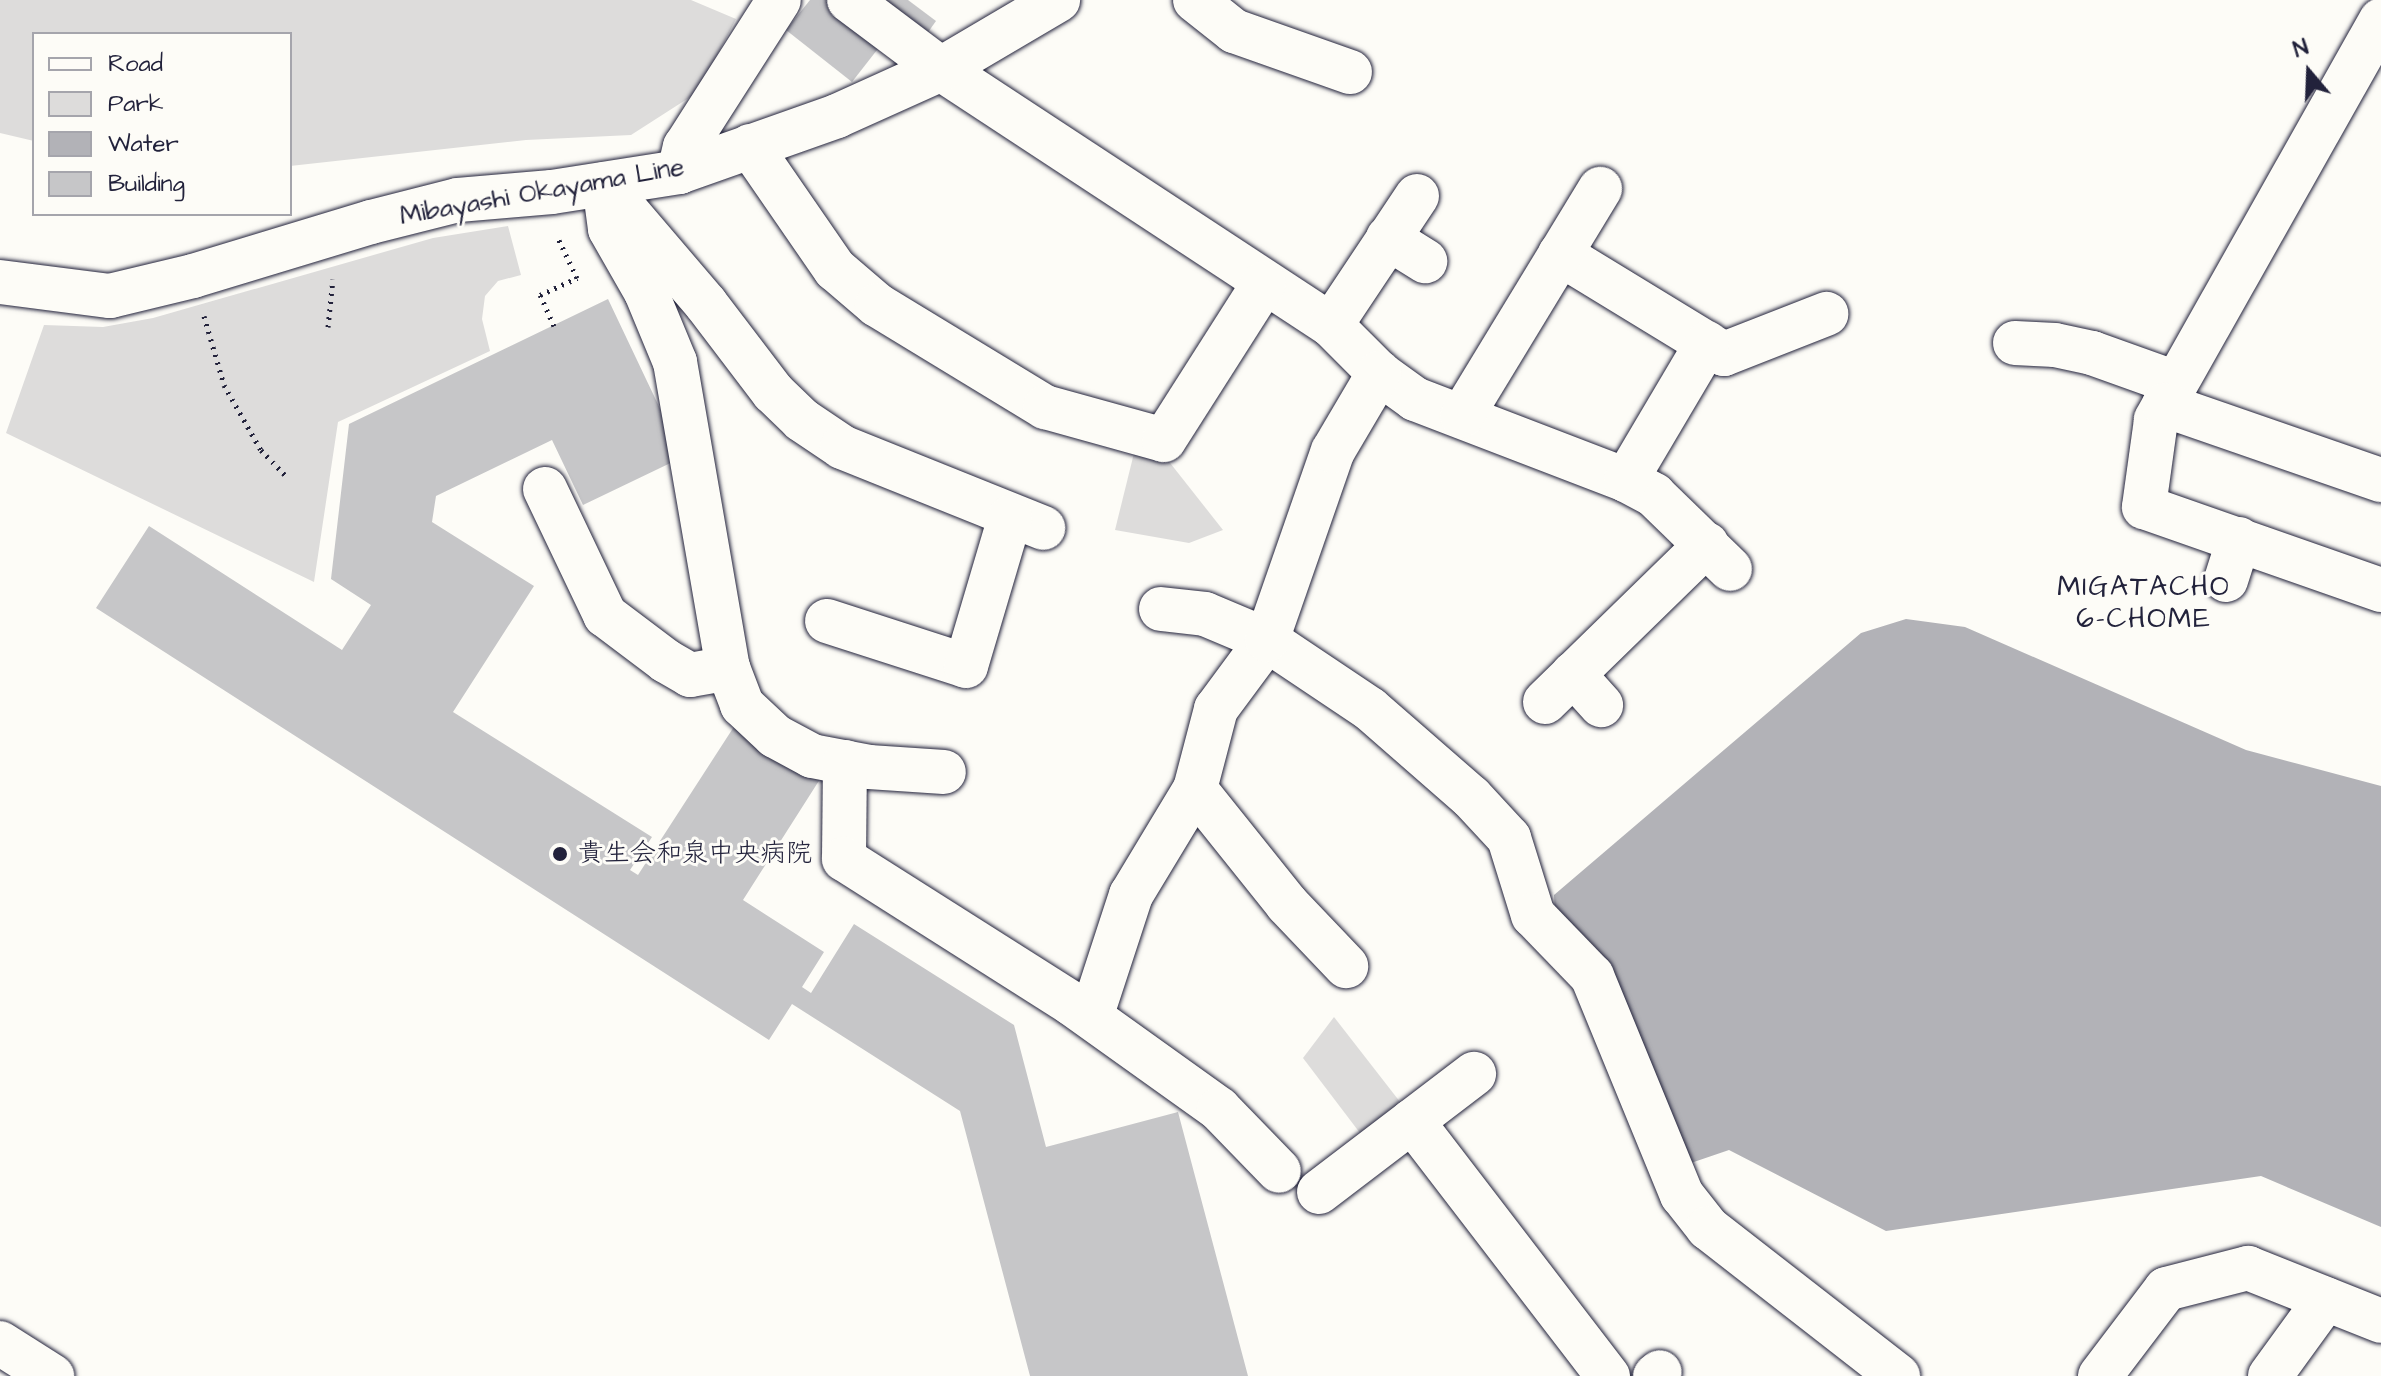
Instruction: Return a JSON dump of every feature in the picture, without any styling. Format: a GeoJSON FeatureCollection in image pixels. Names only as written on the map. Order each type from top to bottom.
{"type":"FeatureCollection","features":[{"type":"Feature","properties":{"kind":"street"},"geometry":{"type":"LineString","coordinates":[[679,172],[685,147],[779,0]]}},
{"type":"Feature","properties":{"kind":"street"},"geometry":{"type":"LineString","coordinates":[[849,0],[941,69],[1331,325],[1379,373],[1415,399],[1626,480],[1654,495],[1719,556],[1573,694]]}},
{"type":"Feature","properties":{"kind":"street","name":"Mibayashi Okayama Line"},"geometry":{"type":"LineString","coordinates":[[0,282],[110,296],[193,276],[371,222],[458,200],[552,192],[679,172],[837,116],[941,69],[1058,0]]}},
{"type":"Feature","properties":{"kind":"street"},"geometry":{"type":"LineString","coordinates":[[1195,0],[1234,31],[1350,72]]}},
{"type":"Feature","properties":{"kind":"street"},"geometry":{"type":"LineString","coordinates":[[2381,20],[2156,420],[2144,507],[2381,590]]}},
{"type":"Feature","properties":{"kind":"street"},"geometry":{"type":"LineString","coordinates":[[750,146],[835,269],[877,305],[1045,407],[1164,440],[1264,283]]}},
{"type":"Feature","properties":{"kind":"street"},"geometry":{"type":"LineString","coordinates":[[604,184],[706,304],[773,392],[802,420],[842,447],[1026,522],[966,666],[827,621]]}},
{"type":"Feature","properties":{"kind":"street"},"geometry":{"type":"LineString","coordinates":[[604,184],[610,229],[646,292],[675,362],[728,668],[742,705],[775,736],[812,756],[944,772]]}},
{"type":"Feature","properties":{"kind":"street"},"geometry":{"type":"LineString","coordinates":[[1462,416],[1600,189]]}},
{"type":"Feature","properties":{"kind":"street"},"geometry":{"type":"LineString","coordinates":[[1331,325],[1417,196]]}},
{"type":"Feature","properties":{"kind":"street"},"geometry":{"type":"LineString","coordinates":[[1388,238],[1425,261]]}},
{"type":"Feature","properties":{"kind":"street"},"geometry":{"type":"LineString","coordinates":[[1560,254],[1724,354],[1826,314]]}},
{"type":"Feature","properties":{"kind":"street"},"geometry":{"type":"LineString","coordinates":[[1626,480],[1707,343]]}},
{"type":"Feature","properties":{"kind":"street"},"geometry":{"type":"LineString","coordinates":[[2015,343],[2092,353],[2170,394],[2381,480]]}},
{"type":"Feature","properties":{"kind":"street"},"geometry":{"type":"LineString","coordinates":[[1096,1002],[1131,895],[1195,789],[1216,709],[1267,640],[1333,451],[1379,373]]}},
{"type":"Feature","properties":{"kind":"street"},"geometry":{"type":"LineString","coordinates":[[545,489],[605,615],[690,675],[728,668]]}},
{"type":"Feature","properties":{"kind":"street"},"geometry":{"type":"LineString","coordinates":[[2226,580],[2239,539]]}},
{"type":"Feature","properties":{"kind":"street"},"geometry":{"type":"LineString","coordinates":[[1161,609],[1205,614],[1267,640],[1370,709],[1471,797],[1509,838],[1533,915],[1592,976],[1682,1195],[1708,1228],[1898,1376]]}},
{"type":"Feature","properties":{"kind":"street"},"geometry":{"type":"LineString","coordinates":[[845,762],[844,859],[1071,1003],[1219,1109],[1279,1171]]}},
{"type":"Feature","properties":{"kind":"street"},"geometry":{"type":"LineString","coordinates":[[1195,789],[1287,904],[1346,966]]}},
{"type":"Feature","properties":{"kind":"street"},"geometry":{"type":"LineString","coordinates":[[1319,1192],[1474,1074]]}},
{"type":"Feature","properties":{"kind":"street"},"geometry":{"type":"LineString","coordinates":[[1412,1121],[1608,1376]]}},
{"type":"Feature","properties":{"kind":"street"},"geometry":{"type":"LineString","coordinates":[[2100,1376],[2166,1289],[2248,1268],[2381,1321]]}},
{"type":"Feature","properties":{"kind":"street"},"geometry":{"type":"LineString","coordinates":[[2270,1376],[2326,1299]]}},
{"type":"Feature","properties":{"kind":"street"},"geometry":{"type":"LineString","coordinates":[[0,1343],[52,1376]]}},
{"type":"Feature","properties":{"kind":"path"},"geometry":{"type":"LineString","coordinates":[[552,192],[552,226],[577,278],[540,295],[554,326]]}},
{"type":"Feature","properties":{"kind":"path"},"geometry":{"type":"LineString","coordinates":[[193,276],[224,385],[261,450],[285,475]]}},
{"type":"Feature","properties":{"kind":"green space"},"geometry":{"type":"Polygon","coordinates":[[[0,0],[691,0],[736,19],[698,92],[631,135],[526,140],[292,166],[292,32],[32,32],[32,141],[0,133],[0,0]]]}},
{"type":"Feature","properties":{"kind":"green space"},"geometry":{"type":"Polygon","coordinates":[[[508,226],[521,275],[498,281],[485,296],[482,319],[490,351],[338,422],[314,582],[6,433],[44,325],[103,327],[153,318],[433,238],[508,226]]]}},
{"type":"Feature","properties":{"kind":"green space"},"geometry":{"type":"Polygon","coordinates":[[[1135,449],[1167,459],[1223,530],[1189,543],[1115,530],[1135,449]]]}},
{"type":"Feature","properties":{"kind":"green space"},"geometry":{"type":"Polygon","coordinates":[[[1334,1017],[1404,1107],[1363,1137],[1303,1058],[1334,1017]]]}},
{"type":"Feature","properties":{"kind":"water"},"geometry":{"type":"Polygon","coordinates":[[[1906,619],[1965,627],[2246,750],[2381,786],[2381,1227],[2261,1176],[1886,1231],[1729,1150],[1688,1164],[1555,914],[1554,895],[1861,633],[1906,619]]]}},
{"type":"Feature","properties":{"kind":"building"},"geometry":{"type":"Polygon","coordinates":[[[810,0],[832,0],[884,41],[852,82],[786,30],[810,0]]]}},
{"type":"Feature","properties":{"kind":"building"},"geometry":{"type":"Polygon","coordinates":[[[856,0],[908,0],[936,21],[919,45],[856,0]]]}},
{"type":"Feature","properties":{"kind":"building","name":"貴生会和泉中央病院"},"geometry":{"type":"Polygon","coordinates":[[[608,299],[683,457],[583,505],[552,440],[436,496],[432,522],[534,586],[453,712],[652,837],[630,870],[638,875],[737,722],[822,776],[743,900],[824,952],[802,987],[811,993],[854,924],[1014,1025],[1046,1147],[1178,1112],[1248,1376],[1030,1376],[960,1111],[792,1004],[769,1040],[96,608],[149,526],[342,650],[371,605],[331,579],[349,424],[608,299]]]}},
{"type":"Feature","properties":{"kind":"place","name":"貴生会和泉中央病院"},"geometry":{"type":"Point","coordinates":[560,854]}},
{"type":"Feature","properties":{"kind":"district","name":"MIGATACHO 6-CHOME"},"geometry":{"type":"Point","coordinates":[2144,603]}}]}
